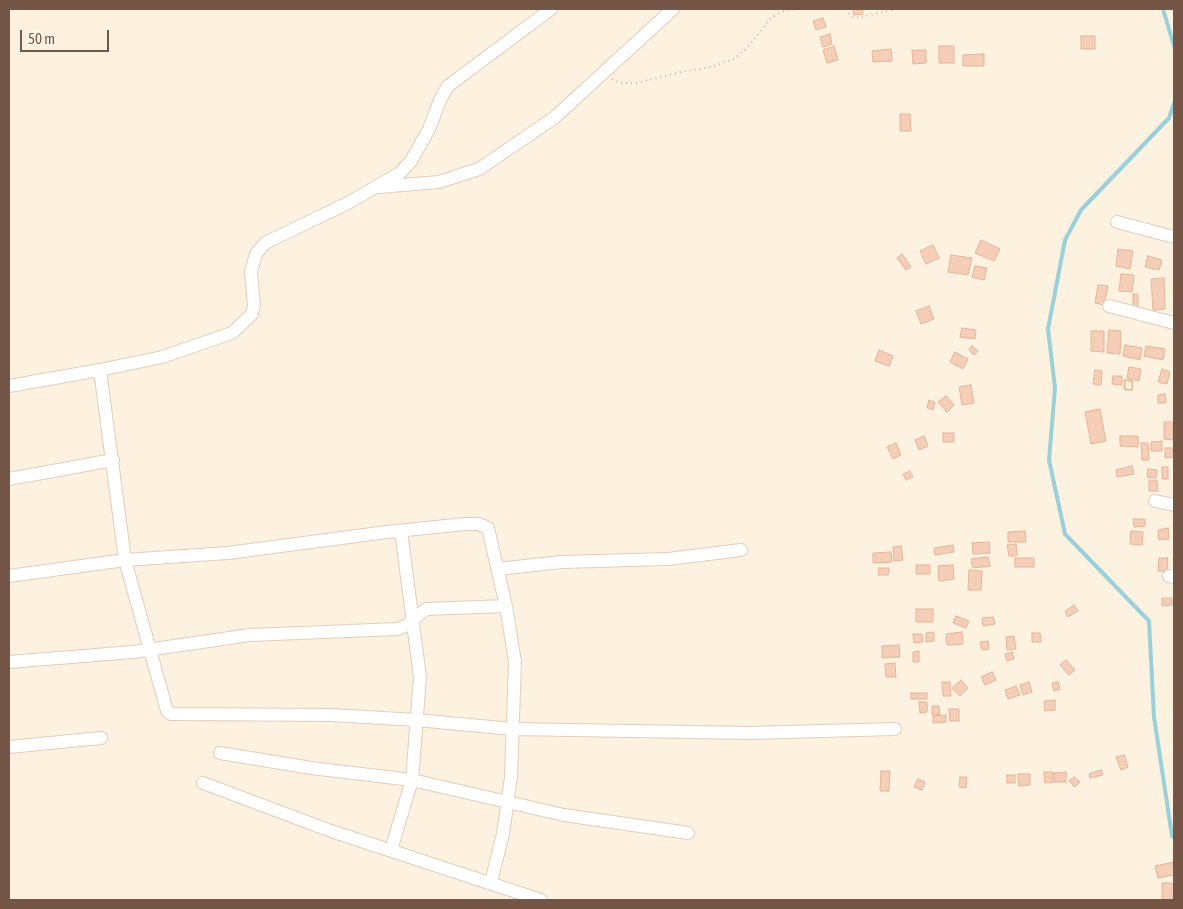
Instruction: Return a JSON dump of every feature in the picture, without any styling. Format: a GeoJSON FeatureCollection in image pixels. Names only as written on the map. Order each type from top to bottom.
{"type":"FeatureCollection","features":[{"type":"Feature","properties":{"kind":"street"},"geometry":{"type":"LineString","coordinates":[[9,386],[162,357],[232,333],[252,314],[254,305],[251,272],[256,254],[265,243],[400,174],[411,161],[448,86],[551,9]]}},
{"type":"Feature","properties":{"kind":"street"},"geometry":{"type":"LineString","coordinates":[[376,187],[439,182],[479,169],[554,118],[673,9]]}},
{"type":"Feature","properties":{"kind":"street"},"geometry":{"type":"LineString","coordinates":[[1117,222],[1174,238]]}},
{"type":"Feature","properties":{"kind":"street"},"geometry":{"type":"LineString","coordinates":[[1109,306],[1174,323]]}},
{"type":"Feature","properties":{"kind":"street"},"geometry":{"type":"LineString","coordinates":[[100,370],[125,560],[167,711],[171,714],[331,715],[417,720],[512,730],[749,734],[895,729]]}},
{"type":"Feature","properties":{"kind":"street"},"geometry":{"type":"LineString","coordinates":[[9,479],[113,460]]}},
{"type":"Feature","properties":{"kind":"street"},"geometry":{"type":"LineString","coordinates":[[1155,501],[1174,505]]}},
{"type":"Feature","properties":{"kind":"street"},"geometry":{"type":"LineString","coordinates":[[9,576],[125,560],[228,553],[465,524],[479,524],[488,528],[506,606],[515,662],[512,730],[513,756],[503,834],[490,882]]}},
{"type":"Feature","properties":{"kind":"street"},"geometry":{"type":"LineString","coordinates":[[391,850],[412,780],[420,677],[402,531]]}},
{"type":"Feature","properties":{"kind":"street"},"geometry":{"type":"LineString","coordinates":[[498,569],[561,562],[668,559],[741,550]]}},
{"type":"Feature","properties":{"kind":"street"},"geometry":{"type":"LineString","coordinates":[[9,662],[149,650],[250,635],[398,629],[426,609],[506,606]]}},
{"type":"Feature","properties":{"kind":"street"},"geometry":{"type":"LineString","coordinates":[[9,747],[100,738]]}},
{"type":"Feature","properties":{"kind":"street"},"geometry":{"type":"LineString","coordinates":[[220,753],[311,768],[412,780],[564,815],[688,833]]}},
{"type":"Feature","properties":{"kind":"street"},"geometry":{"type":"LineString","coordinates":[[203,782],[330,831],[490,882],[515,896],[541,900]]}},
{"type":"Feature","properties":{"kind":"path"},"geometry":{"type":"LineString","coordinates":[[601,74],[620,82],[638,83],[710,67],[734,59],[748,47],[771,18],[796,9]]}},
{"type":"Feature","properties":{"kind":"path"},"geometry":{"type":"LineString","coordinates":[[846,9],[855,18],[897,9]]}},
{"type":"Feature","properties":{"kind":"path"},"geometry":{"type":"LineString","coordinates":[[1005,9],[1037,9]]}},
{"type":"Feature","properties":{"kind":"building"},"geometry":{"type":"Polygon","coordinates":[[[853,9],[862,9],[863,14],[854,15],[853,9]]]}},
{"type":"Feature","properties":{"kind":"building"},"geometry":{"type":"Polygon","coordinates":[[[823,18],[826,27],[816,30],[813,21],[823,18]]]}},
{"type":"Feature","properties":{"kind":"building"},"geometry":{"type":"Polygon","coordinates":[[[830,34],[832,44],[823,47],[820,37],[830,34]]]}},
{"type":"Feature","properties":{"kind":"building"},"geometry":{"type":"Polygon","coordinates":[[[1081,36],[1095,36],[1095,49],[1081,49],[1081,36]]]}},
{"type":"Feature","properties":{"kind":"building"},"geometry":{"type":"Polygon","coordinates":[[[834,46],[838,60],[827,63],[823,50],[834,46]]]}},
{"type":"Feature","properties":{"kind":"building"},"geometry":{"type":"Polygon","coordinates":[[[939,46],[954,46],[954,63],[939,63],[939,46]]]}},
{"type":"Feature","properties":{"kind":"building"},"geometry":{"type":"Polygon","coordinates":[[[891,49],[892,61],[873,62],[872,51],[891,49]]]}},
{"type":"Feature","properties":{"kind":"building"},"geometry":{"type":"Polygon","coordinates":[[[912,50],[926,50],[926,63],[913,64],[912,50]]]}},
{"type":"Feature","properties":{"kind":"building"},"geometry":{"type":"Polygon","coordinates":[[[984,54],[984,66],[963,66],[963,55],[984,54]]]}},
{"type":"Feature","properties":{"kind":"building"},"geometry":{"type":"Polygon","coordinates":[[[900,114],[910,114],[911,131],[900,131],[900,114]]]}},
{"type":"Feature","properties":{"kind":"building"},"geometry":{"type":"Polygon","coordinates":[[[981,240],[1000,249],[994,261],[975,253],[981,240]]]}},
{"type":"Feature","properties":{"kind":"building"},"geometry":{"type":"Polygon","coordinates":[[[933,245],[939,258],[926,264],[920,251],[933,245]]]}},
{"type":"Feature","properties":{"kind":"building"},"geometry":{"type":"Polygon","coordinates":[[[1118,249],[1133,251],[1130,269],[1116,266],[1118,249]]]}},
{"type":"Feature","properties":{"kind":"building"},"geometry":{"type":"Polygon","coordinates":[[[902,254],[911,267],[906,270],[897,258],[902,254]]]}},
{"type":"Feature","properties":{"kind":"building"},"geometry":{"type":"Polygon","coordinates":[[[951,255],[972,258],[968,275],[948,272],[951,255]]]}},
{"type":"Feature","properties":{"kind":"building"},"geometry":{"type":"Polygon","coordinates":[[[1148,256],[1162,260],[1159,270],[1145,267],[1148,256]]]}},
{"type":"Feature","properties":{"kind":"building"},"geometry":{"type":"Polygon","coordinates":[[[975,266],[987,268],[984,280],[972,277],[975,266]]]}},
{"type":"Feature","properties":{"kind":"building"},"geometry":{"type":"Polygon","coordinates":[[[1121,274],[1134,275],[1132,292],[1119,291],[1121,274]]]}},
{"type":"Feature","properties":{"kind":"building"},"geometry":{"type":"Polygon","coordinates":[[[1164,278],[1165,309],[1153,310],[1151,279],[1164,278]]]}},
{"type":"Feature","properties":{"kind":"building"},"geometry":{"type":"Polygon","coordinates":[[[1098,285],[1108,286],[1104,305],[1095,303],[1098,285]]]}},
{"type":"Feature","properties":{"kind":"building"},"geometry":{"type":"Polygon","coordinates":[[[1133,294],[1138,294],[1138,311],[1133,311],[1133,294]]]}},
{"type":"Feature","properties":{"kind":"building"},"geometry":{"type":"Polygon","coordinates":[[[929,306],[934,319],[921,324],[916,311],[929,306]]]}},
{"type":"Feature","properties":{"kind":"building"},"geometry":{"type":"Polygon","coordinates":[[[962,328],[976,330],[975,339],[960,337],[962,328]]]}},
{"type":"Feature","properties":{"kind":"building"},"geometry":{"type":"Polygon","coordinates":[[[1109,330],[1121,331],[1120,354],[1107,353],[1109,330]]]}},
{"type":"Feature","properties":{"kind":"building"},"geometry":{"type":"Polygon","coordinates":[[[1091,331],[1104,331],[1104,352],[1091,351],[1091,331]]]}},
{"type":"Feature","properties":{"kind":"building"},"geometry":{"type":"Polygon","coordinates":[[[1125,345],[1142,348],[1140,360],[1123,356],[1125,345]]]}},
{"type":"Feature","properties":{"kind":"building"},"geometry":{"type":"Polygon","coordinates":[[[972,346],[978,351],[974,355],[969,350],[972,346]]]}},
{"type":"Feature","properties":{"kind":"building"},"geometry":{"type":"Polygon","coordinates":[[[1146,346],[1165,349],[1163,360],[1144,356],[1146,346]]]}},
{"type":"Feature","properties":{"kind":"building"},"geometry":{"type":"Polygon","coordinates":[[[879,350],[893,356],[889,366],[875,361],[879,350]]]}},
{"type":"Feature","properties":{"kind":"building"},"geometry":{"type":"Polygon","coordinates":[[[955,352],[968,359],[963,369],[950,362],[955,352]]]}},
{"type":"Feature","properties":{"kind":"building"},"geometry":{"type":"Polygon","coordinates":[[[1129,367],[1141,369],[1139,381],[1127,378],[1129,367]]]}},
{"type":"Feature","properties":{"kind":"building"},"geometry":{"type":"Polygon","coordinates":[[[1162,369],[1170,372],[1167,384],[1158,382],[1162,369]]]}},
{"type":"Feature","properties":{"kind":"building"},"geometry":{"type":"Polygon","coordinates":[[[1095,370],[1102,371],[1101,385],[1093,384],[1095,370]]]}},
{"type":"Feature","properties":{"kind":"building"},"geometry":{"type":"Polygon","coordinates":[[[1113,376],[1122,376],[1122,385],[1112,384],[1113,376]]]}},
{"type":"Feature","properties":{"kind":"building"},"geometry":{"type":"Polygon","coordinates":[[[1125,380],[1132,380],[1132,390],[1125,390],[1125,380]]]}},
{"type":"Feature","properties":{"kind":"building"},"geometry":{"type":"Polygon","coordinates":[[[1125,380],[1133,382],[1132,390],[1124,389],[1125,380]]]}},
{"type":"Feature","properties":{"kind":"building"},"geometry":{"type":"Polygon","coordinates":[[[971,385],[974,403],[962,405],[959,387],[971,385]]]}},
{"type":"Feature","properties":{"kind":"building"},"geometry":{"type":"Polygon","coordinates":[[[1165,394],[1166,403],[1158,403],[1158,395],[1165,394]]]}},
{"type":"Feature","properties":{"kind":"building"},"geometry":{"type":"Polygon","coordinates":[[[946,396],[954,405],[947,412],[938,402],[946,396]]]}},
{"type":"Feature","properties":{"kind":"building"},"geometry":{"type":"Polygon","coordinates":[[[929,400],[935,402],[933,410],[927,408],[929,400]]]}},
{"type":"Feature","properties":{"kind":"building"},"geometry":{"type":"Polygon","coordinates":[[[1100,409],[1106,441],[1091,444],[1085,412],[1100,409]]]}},
{"type":"Feature","properties":{"kind":"building"},"geometry":{"type":"Polygon","coordinates":[[[1164,422],[1173,422],[1173,440],[1164,439],[1164,422]]]}},
{"type":"Feature","properties":{"kind":"building"},"geometry":{"type":"Polygon","coordinates":[[[943,433],[954,433],[954,442],[943,442],[943,433]]]}},
{"type":"Feature","properties":{"kind":"building"},"geometry":{"type":"Polygon","coordinates":[[[924,436],[928,446],[919,450],[915,440],[924,436]]]}},
{"type":"Feature","properties":{"kind":"building"},"geometry":{"type":"Polygon","coordinates":[[[1120,436],[1138,436],[1138,447],[1120,446],[1120,436]]]}},
{"type":"Feature","properties":{"kind":"building"},"geometry":{"type":"Polygon","coordinates":[[[1162,441],[1162,451],[1151,451],[1151,442],[1162,441]]]}},
{"type":"Feature","properties":{"kind":"building"},"geometry":{"type":"Polygon","coordinates":[[[896,443],[901,455],[893,459],[887,447],[896,443]]]}},
{"type":"Feature","properties":{"kind":"building"},"geometry":{"type":"Polygon","coordinates":[[[1141,443],[1148,443],[1149,460],[1142,460],[1141,443]]]}},
{"type":"Feature","properties":{"kind":"building"},"geometry":{"type":"Polygon","coordinates":[[[1165,448],[1173,448],[1173,457],[1165,458],[1165,448]]]}},
{"type":"Feature","properties":{"kind":"building"},"geometry":{"type":"Polygon","coordinates":[[[1132,466],[1134,474],[1117,477],[1116,470],[1132,466]]]}},
{"type":"Feature","properties":{"kind":"building"},"geometry":{"type":"Polygon","coordinates":[[[1162,467],[1168,467],[1168,479],[1162,479],[1162,467]]]}},
{"type":"Feature","properties":{"kind":"building"},"geometry":{"type":"Polygon","coordinates":[[[1148,469],[1157,470],[1156,478],[1147,477],[1148,469]]]}},
{"type":"Feature","properties":{"kind":"building"},"geometry":{"type":"Polygon","coordinates":[[[910,471],[913,477],[906,480],[903,474],[910,471]]]}},
{"type":"Feature","properties":{"kind":"building"},"geometry":{"type":"Polygon","coordinates":[[[1149,480],[1157,480],[1158,491],[1149,491],[1149,480]]]}},
{"type":"Feature","properties":{"kind":"building"},"geometry":{"type":"Polygon","coordinates":[[[1133,519],[1145,519],[1145,526],[1134,527],[1133,519]]]}},
{"type":"Feature","properties":{"kind":"building"},"geometry":{"type":"Polygon","coordinates":[[[1168,528],[1169,539],[1159,540],[1158,530],[1168,528]]]}},
{"type":"Feature","properties":{"kind":"building"},"geometry":{"type":"Polygon","coordinates":[[[1025,531],[1026,542],[1008,542],[1008,532],[1025,531]]]}},
{"type":"Feature","properties":{"kind":"building"},"geometry":{"type":"Polygon","coordinates":[[[1131,531],[1143,532],[1142,545],[1130,544],[1131,531]]]}},
{"type":"Feature","properties":{"kind":"building"},"geometry":{"type":"Polygon","coordinates":[[[989,542],[990,553],[973,554],[972,543],[989,542]]]}},
{"type":"Feature","properties":{"kind":"building"},"geometry":{"type":"Polygon","coordinates":[[[1016,544],[1017,556],[1009,556],[1007,545],[1016,544]]]}},
{"type":"Feature","properties":{"kind":"building"},"geometry":{"type":"Polygon","coordinates":[[[953,545],[954,552],[935,555],[934,548],[953,545]]]}},
{"type":"Feature","properties":{"kind":"building"},"geometry":{"type":"Polygon","coordinates":[[[901,546],[903,560],[894,561],[893,547],[901,546]]]}},
{"type":"Feature","properties":{"kind":"building"},"geometry":{"type":"Polygon","coordinates":[[[891,552],[892,562],[873,563],[873,553],[891,552]]]}},
{"type":"Feature","properties":{"kind":"building"},"geometry":{"type":"Polygon","coordinates":[[[988,557],[990,566],[973,568],[971,559],[988,557]]]}},
{"type":"Feature","properties":{"kind":"building"},"geometry":{"type":"Polygon","coordinates":[[[1015,558],[1034,558],[1034,567],[1015,567],[1015,558]]]}},
{"type":"Feature","properties":{"kind":"building"},"geometry":{"type":"Polygon","coordinates":[[[1159,558],[1168,558],[1167,572],[1158,571],[1159,558]]]}},
{"type":"Feature","properties":{"kind":"building"},"geometry":{"type":"Polygon","coordinates":[[[916,565],[930,565],[930,574],[916,574],[916,565]]]}},
{"type":"Feature","properties":{"kind":"building"},"geometry":{"type":"Polygon","coordinates":[[[953,565],[954,579],[939,581],[938,566],[953,565]]]}},
{"type":"Feature","properties":{"kind":"building"},"geometry":{"type":"Polygon","coordinates":[[[879,568],[889,568],[888,575],[878,575],[879,568]]]}},
{"type":"Feature","properties":{"kind":"building"},"geometry":{"type":"Polygon","coordinates":[[[969,570],[982,571],[981,590],[968,590],[969,570]]]}},
{"type":"Feature","properties":{"kind":"building"},"geometry":{"type":"Polygon","coordinates":[[[1162,598],[1172,598],[1172,605],[1162,606],[1162,598]]]}},
{"type":"Feature","properties":{"kind":"building"},"geometry":{"type":"Polygon","coordinates":[[[1074,605],[1078,611],[1068,617],[1065,611],[1074,605]]]}},
{"type":"Feature","properties":{"kind":"building"},"geometry":{"type":"Polygon","coordinates":[[[916,609],[933,609],[933,622],[916,622],[916,609]]]}},
{"type":"Feature","properties":{"kind":"building"},"geometry":{"type":"Polygon","coordinates":[[[956,616],[969,621],[966,628],[953,623],[956,616]]]}},
{"type":"Feature","properties":{"kind":"building"},"geometry":{"type":"Polygon","coordinates":[[[993,617],[995,624],[983,626],[982,618],[993,617]]]}},
{"type":"Feature","properties":{"kind":"building"},"geometry":{"type":"Polygon","coordinates":[[[934,632],[934,641],[926,642],[926,633],[934,632]]]}},
{"type":"Feature","properties":{"kind":"building"},"geometry":{"type":"Polygon","coordinates":[[[962,632],[963,644],[947,645],[946,634],[962,632]]]}},
{"type":"Feature","properties":{"kind":"building"},"geometry":{"type":"Polygon","coordinates":[[[1032,633],[1040,633],[1041,642],[1032,642],[1032,633]]]}},
{"type":"Feature","properties":{"kind":"building"},"geometry":{"type":"Polygon","coordinates":[[[913,634],[922,634],[923,642],[914,643],[913,634]]]}},
{"type":"Feature","properties":{"kind":"building"},"geometry":{"type":"Polygon","coordinates":[[[1014,636],[1016,649],[1007,650],[1006,637],[1014,636]]]}},
{"type":"Feature","properties":{"kind":"building"},"geometry":{"type":"Polygon","coordinates":[[[988,641],[989,649],[982,650],[980,642],[988,641]]]}},
{"type":"Feature","properties":{"kind":"building"},"geometry":{"type":"Polygon","coordinates":[[[899,645],[900,657],[882,658],[882,646],[899,645]]]}},
{"type":"Feature","properties":{"kind":"building"},"geometry":{"type":"Polygon","coordinates":[[[919,651],[919,662],[913,662],[913,652],[919,651]]]}},
{"type":"Feature","properties":{"kind":"building"},"geometry":{"type":"Polygon","coordinates":[[[1012,652],[1014,659],[1007,661],[1005,654],[1012,652]]]}},
{"type":"Feature","properties":{"kind":"building"},"geometry":{"type":"Polygon","coordinates":[[[1066,660],[1075,670],[1069,675],[1060,665],[1066,660]]]}},
{"type":"Feature","properties":{"kind":"building"},"geometry":{"type":"Polygon","coordinates":[[[895,663],[896,677],[886,677],[885,664],[895,663]]]}},
{"type":"Feature","properties":{"kind":"building"},"geometry":{"type":"Polygon","coordinates":[[[992,672],[996,680],[985,685],[981,677],[992,672]]]}},
{"type":"Feature","properties":{"kind":"building"},"geometry":{"type":"Polygon","coordinates":[[[961,680],[968,688],[960,696],[952,688],[961,680]]]}},
{"type":"Feature","properties":{"kind":"building"},"geometry":{"type":"Polygon","coordinates":[[[942,682],[950,682],[951,696],[943,696],[942,682]]]}},
{"type":"Feature","properties":{"kind":"building"},"geometry":{"type":"Polygon","coordinates":[[[1029,682],[1032,692],[1023,695],[1020,685],[1029,682]]]}},
{"type":"Feature","properties":{"kind":"building"},"geometry":{"type":"Polygon","coordinates":[[[1058,682],[1060,689],[1054,691],[1052,683],[1058,682]]]}},
{"type":"Feature","properties":{"kind":"building"},"geometry":{"type":"Polygon","coordinates":[[[1016,686],[1020,695],[1008,699],[1005,690],[1016,686]]]}},
{"type":"Feature","properties":{"kind":"building"},"geometry":{"type":"Polygon","coordinates":[[[911,693],[927,693],[927,699],[911,699],[911,693]]]}},
{"type":"Feature","properties":{"kind":"building"},"geometry":{"type":"Polygon","coordinates":[[[1055,700],[1055,710],[1045,711],[1044,701],[1055,700]]]}},
{"type":"Feature","properties":{"kind":"building"},"geometry":{"type":"Polygon","coordinates":[[[919,702],[927,702],[927,712],[920,713],[919,702]]]}},
{"type":"Feature","properties":{"kind":"building"},"geometry":{"type":"Polygon","coordinates":[[[932,706],[939,706],[940,715],[932,715],[932,706]]]}},
{"type":"Feature","properties":{"kind":"building"},"geometry":{"type":"Polygon","coordinates":[[[949,709],[959,709],[959,721],[950,721],[949,709]]]}},
{"type":"Feature","properties":{"kind":"building"},"geometry":{"type":"Polygon","coordinates":[[[946,715],[946,722],[933,723],[933,716],[946,715]]]}},
{"type":"Feature","properties":{"kind":"building"},"geometry":{"type":"Polygon","coordinates":[[[1124,755],[1128,767],[1121,770],[1116,757],[1124,755]]]}},
{"type":"Feature","properties":{"kind":"building"},"geometry":{"type":"Polygon","coordinates":[[[1101,770],[1103,775],[1090,778],[1089,774],[1101,770]]]}},
{"type":"Feature","properties":{"kind":"building"},"geometry":{"type":"Polygon","coordinates":[[[881,771],[890,771],[889,791],[880,791],[881,771]]]}},
{"type":"Feature","properties":{"kind":"building"},"geometry":{"type":"Polygon","coordinates":[[[1044,772],[1053,772],[1053,782],[1045,783],[1044,772]]]}},
{"type":"Feature","properties":{"kind":"building"},"geometry":{"type":"Polygon","coordinates":[[[1066,772],[1066,782],[1054,782],[1054,773],[1066,772]]]}},
{"type":"Feature","properties":{"kind":"building"},"geometry":{"type":"Polygon","coordinates":[[[1018,774],[1030,774],[1030,785],[1019,786],[1018,774]]]}},
{"type":"Feature","properties":{"kind":"building"},"geometry":{"type":"Polygon","coordinates":[[[1007,775],[1015,775],[1015,783],[1007,783],[1007,775]]]}},
{"type":"Feature","properties":{"kind":"building"},"geometry":{"type":"Polygon","coordinates":[[[960,777],[967,777],[966,788],[959,787],[960,777]]]}},
{"type":"Feature","properties":{"kind":"building"},"geometry":{"type":"Polygon","coordinates":[[[1074,777],[1080,782],[1075,787],[1069,781],[1074,777]]]}},
{"type":"Feature","properties":{"kind":"building"},"geometry":{"type":"Polygon","coordinates":[[[918,779],[925,782],[922,790],[914,787],[918,779]]]}},
{"type":"Feature","properties":{"kind":"building"},"geometry":{"type":"Polygon","coordinates":[[[1173,862],[1174,875],[1158,878],[1155,866],[1173,862]]]}},
{"type":"Feature","properties":{"kind":"building"},"geometry":{"type":"Polygon","coordinates":[[[1162,883],[1172,883],[1172,900],[1162,900],[1162,883]]]}},
{"type":"Feature","properties":{"kind":"waterway"},"geometry":{"type":"LineString","coordinates":[[1163,9],[1174,46]]}},
{"type":"Feature","properties":{"kind":"waterway"},"geometry":{"type":"LineString","coordinates":[[1174,103],[1169,118],[1081,210],[1065,240],[1048,329],[1055,388],[1049,460],[1065,534],[1149,621],[1154,717],[1172,836],[1174,837]]}}]}
